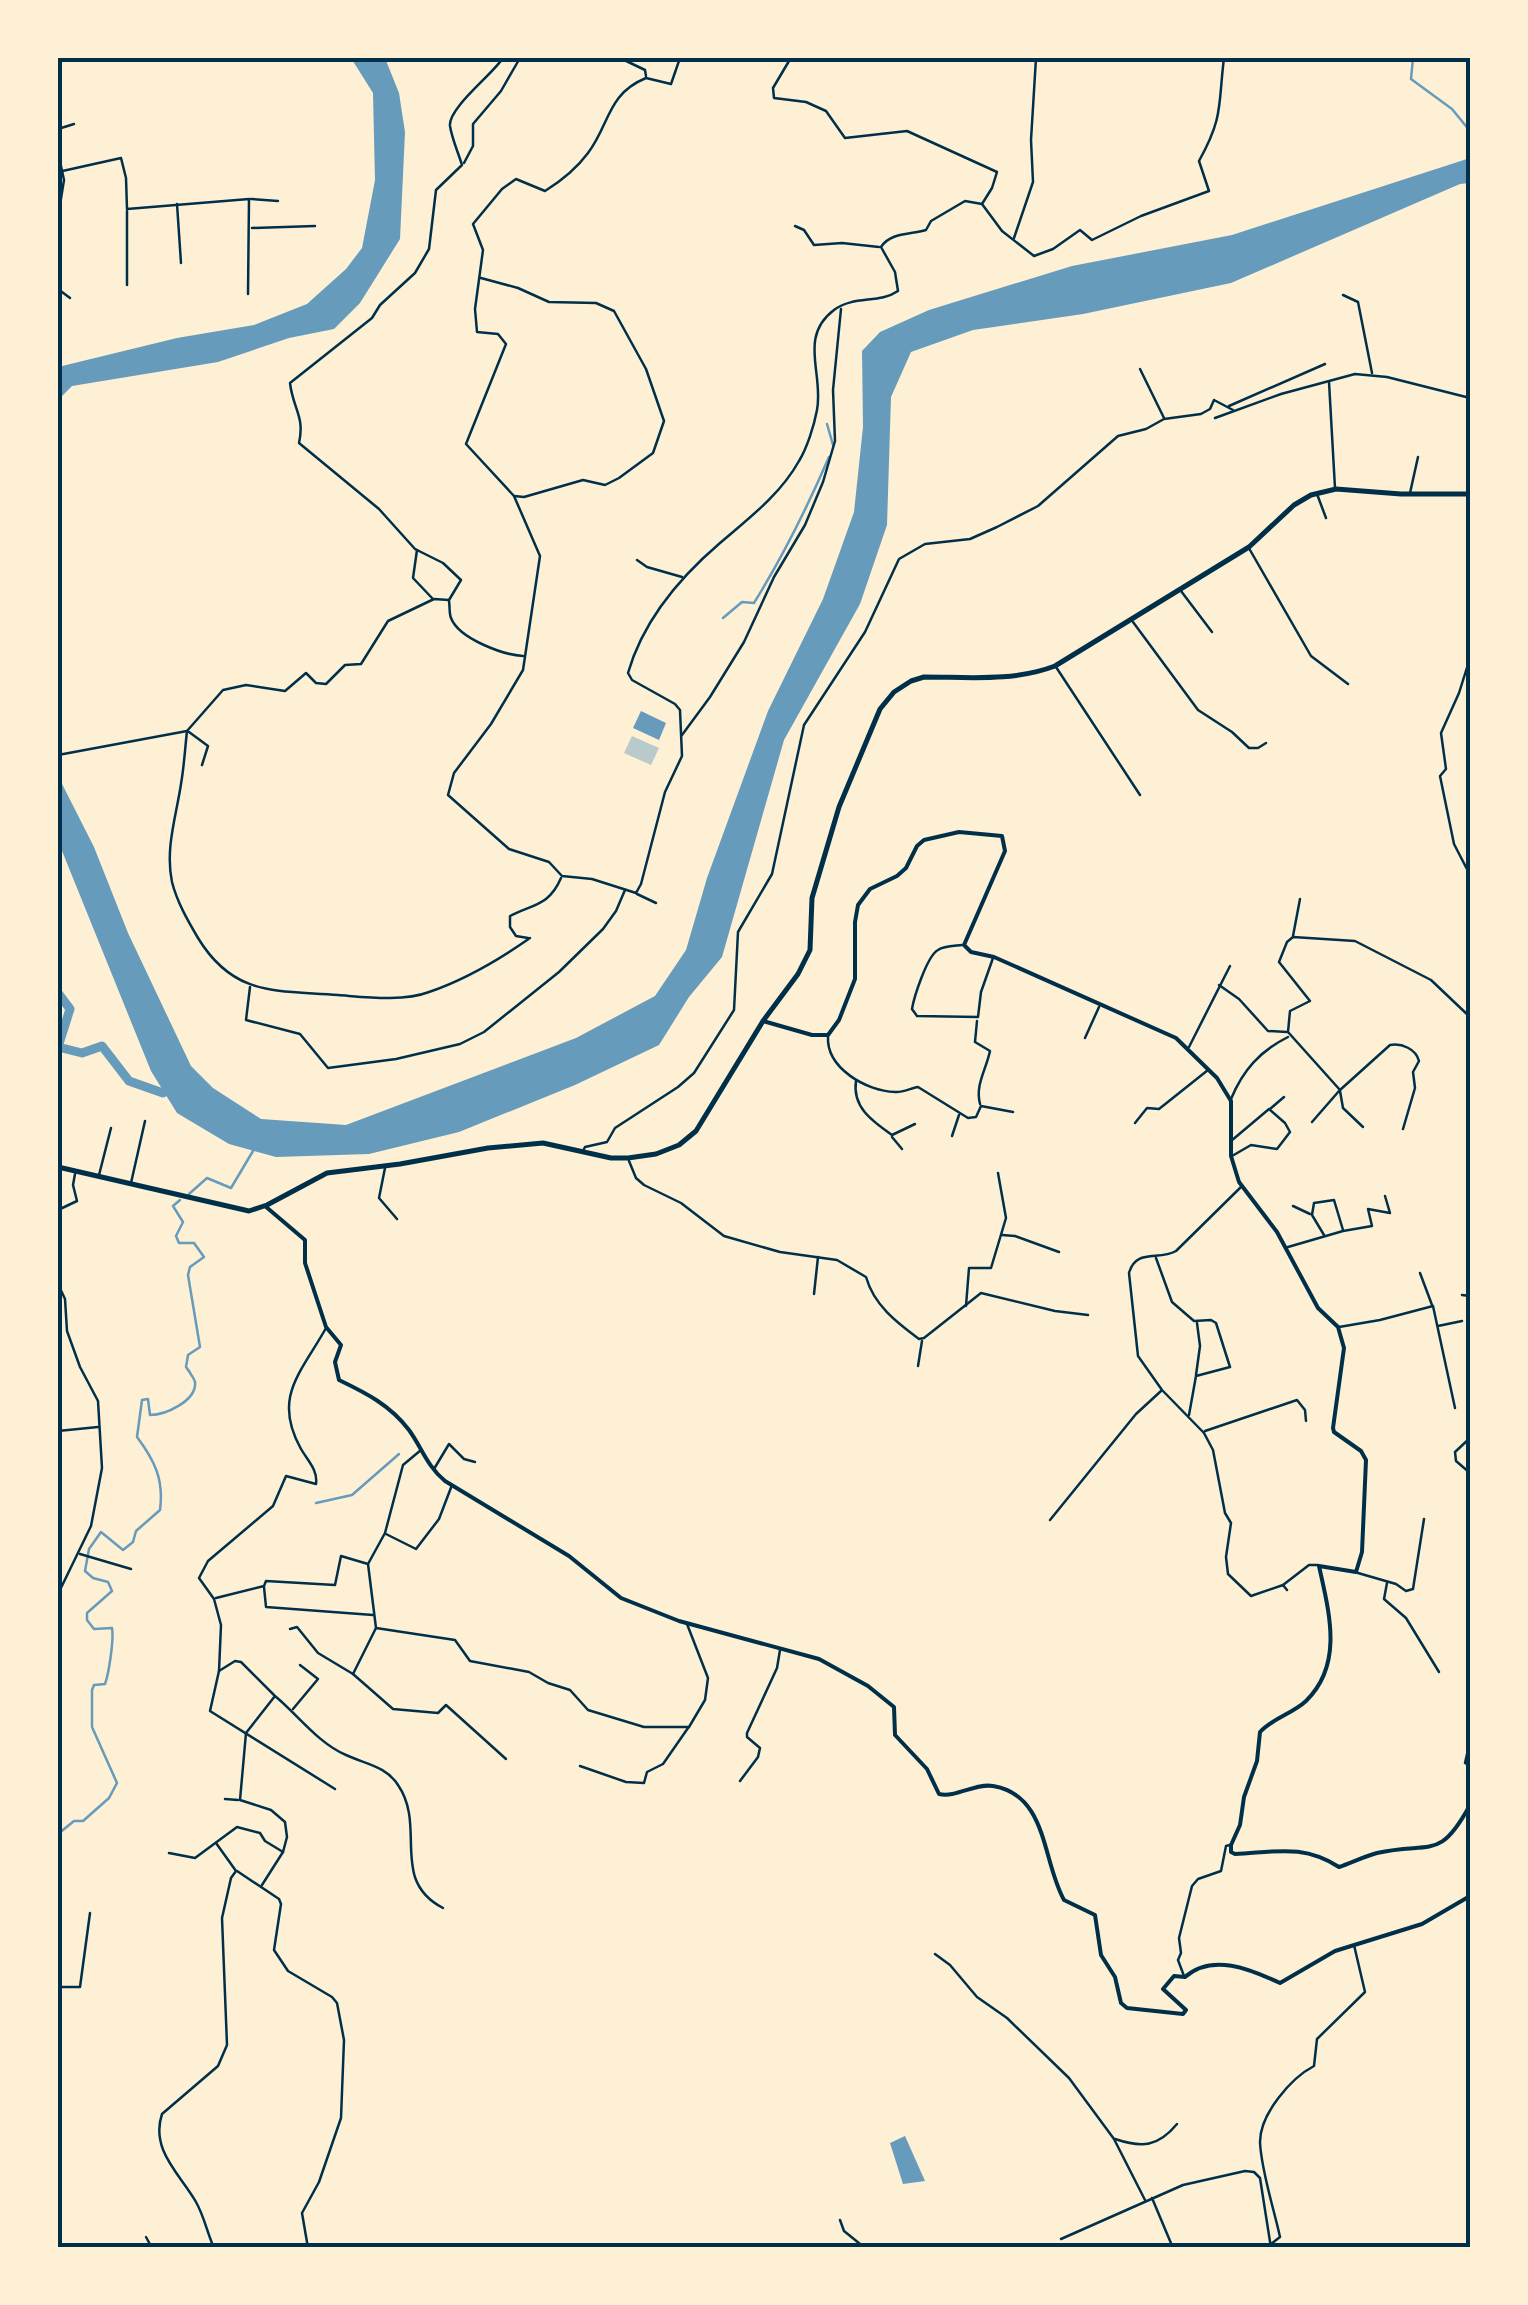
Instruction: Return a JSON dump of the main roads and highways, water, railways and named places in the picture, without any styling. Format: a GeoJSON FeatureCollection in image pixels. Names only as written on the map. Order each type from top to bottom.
{"type":"FeatureCollection","features":[{"type":"Feature","properties":{"kind":"main road"},"geometry":{"type":"LineString","coordinates":[[58,1168],[250,1211],[327,1173],[528,1143],[628,1158],[656,1154],[679,1145],[696,1130],[810,950],[812,898],[839,806],[880,709],[894,692],[924,677],[1004,677],[1033,674],[1055,666],[1249,547],[1294,505],[1316,493],[1336,489],[1470,494]]}},
{"type":"Feature","properties":{"kind":"water"},"geometry":{"type":"Polygon","coordinates":[[[351,58],[385,58],[399,93],[405,132],[400,239],[360,303],[334,329],[289,338],[218,362],[72,386],[58,400],[58,367],[177,338],[254,325],[307,304],[346,269],[362,248],[375,180],[373,93],[351,58]]]}},
{"type":"Feature","properties":{"kind":"water"},"geometry":{"type":"Polygon","coordinates":[[[1470,158],[1470,183],[1231,283],[1083,314],[973,330],[911,352],[891,397],[887,525],[860,604],[784,740],[722,957],[689,997],[659,1045],[575,1085],[459,1132],[369,1154],[276,1157],[229,1144],[177,1113],[151,1071],[58,841],[58,776],[94,847],[128,933],[191,1066],[213,1088],[261,1119],[346,1125],[576,1038],[655,996],[686,950],[707,878],[768,711],[823,599],[854,512],[863,427],[862,351],[880,332],[929,310],[1072,266],[1232,235],[1470,158]]]}},
{"type":"Feature","properties":{"kind":"water"},"geometry":{"type":"Polygon","coordinates":[[[641,711],[666,723],[659,740],[633,728],[641,711]]]}},
{"type":"Feature","properties":{"kind":"water"},"geometry":{"type":"Polygon","coordinates":[[[905,2136],[925,2181],[903,2184],[890,2143],[905,2136]]]}},
{"type":"Feature","properties":{"kind":"waterway"},"geometry":{"type":"LineString","coordinates":[[1413,58],[1411,79],[1452,109],[1470,131]]}},
{"type":"Feature","properties":{"kind":"waterway"},"geometry":{"type":"LineString","coordinates":[[827,424],[833,445]]}},
{"type":"Feature","properties":{"kind":"waterway"},"geometry":{"type":"LineString","coordinates":[[723,618],[742,602],[754,603],[794,532],[829,457]]}},
{"type":"Feature","properties":{"kind":"waterway"},"geometry":{"type":"LineString","coordinates":[[58,993],[70,1009],[58,1047],[82,1053],[102,1046],[129,1081],[163,1093],[174,1088]]}},
{"type":"Feature","properties":{"kind":"waterway"},"geometry":{"type":"LineString","coordinates":[[189,1194],[207,1178],[231,1188],[253,1151]]}},
{"type":"Feature","properties":{"kind":"waterway"},"geometry":{"type":"LineString","coordinates":[[58,1834],[74,1821],[83,1821],[109,1798],[117,1783],[92,1727],[92,1690],[94,1685],[105,1684],[112,1628],[94,1629],[87,1613],[112,1591],[108,1582],[85,1571],[89,1549],[101,1532],[123,1550],[133,1542],[136,1531],[160,1510],[157,1471],[137,1437],[142,1400],[148,1399],[150,1415],[156,1414],[179,1406],[194,1389],[195,1381],[186,1367],[188,1355],[200,1347],[188,1275],[190,1267],[204,1257],[194,1243],[179,1243],[176,1236],[183,1222],[173,1206],[180,1200]]}},
{"type":"Feature","properties":{"kind":"waterway"},"geometry":{"type":"LineString","coordinates":[[316,1503],[352,1495],[399,1454]]}}]}
